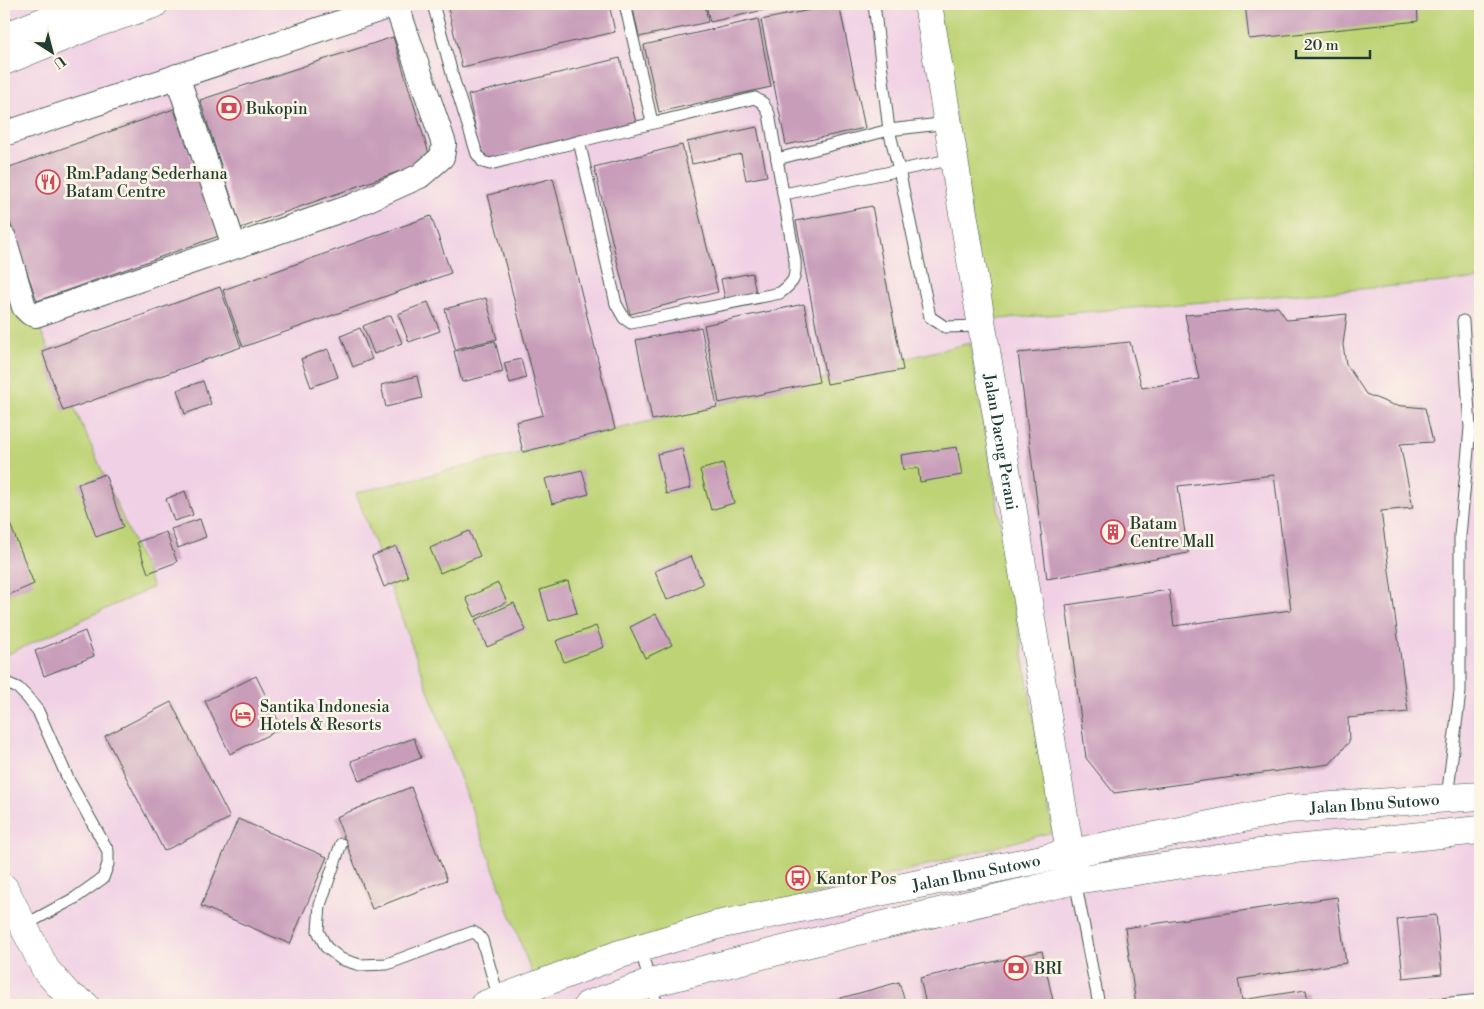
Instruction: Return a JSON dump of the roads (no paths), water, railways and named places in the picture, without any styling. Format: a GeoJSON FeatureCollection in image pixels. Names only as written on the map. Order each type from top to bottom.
{"type":"FeatureCollection","features":[{"type":"Feature","properties":{"kind":"main road"},"geometry":{"type":"LineString","coordinates":[[4,37],[88,4]]}},
{"type":"Feature","properties":{"kind":"main road"},"geometry":{"type":"LineString","coordinates":[[4,61],[97,23],[154,4]]}},
{"type":"Feature","properties":{"kind":"main road","name":"Jalan Daeng Perani"},"geometry":{"type":"LineString","coordinates":[[928,4],[1075,880]]}},
{"type":"Feature","properties":{"kind":"main road","name":"Jalan Ibnu Sutowo"},"geometry":{"type":"LineString","coordinates":[[506,1000],[640,948],[717,925],[1288,809],[1480,796]]}},
{"type":"Feature","properties":{"kind":"main road","name":"Jalan Ibnu Sutowo"},"geometry":{"type":"LineString","coordinates":[[588,1005],[654,994],[858,931],[1075,880],[1265,852],[1480,830]]}},
{"type":"Feature","properties":{"kind":"main road"},"geometry":{"type":"LineString","coordinates":[[4,888],[46,970],[68,996],[86,1005]]}},
{"type":"Feature","properties":{"kind":"street"},"geometry":{"type":"LineString","coordinates":[[4,134],[396,4],[444,144],[442,157],[432,168],[412,180],[353,206],[36,314],[30,313],[24,307],[4,238]]}},
{"type":"Feature","properties":{"kind":"street"},"geometry":{"type":"LineString","coordinates":[[177,76],[234,246]]}},
{"type":"Feature","properties":{"kind":"lane"},"geometry":{"type":"LineString","coordinates":[[433,4],[454,81],[478,154],[484,162],[490,164],[652,122],[755,98],[763,103],[769,114],[784,194],[796,274],[793,282],[780,293],[631,322],[624,318],[616,304],[579,141]]}},
{"type":"Feature","properties":{"kind":"lane"},"geometry":{"type":"LineString","coordinates":[[625,4],[652,122]]}},
{"type":"Feature","properties":{"kind":"lane"},"geometry":{"type":"LineString","coordinates":[[874,4],[889,130],[930,317],[945,327],[982,326]]}},
{"type":"Feature","properties":{"kind":"lane"},"geometry":{"type":"LineString","coordinates":[[777,159],[889,130],[948,123]]}},
{"type":"Feature","properties":{"kind":"lane"},"geometry":{"type":"LineString","coordinates":[[784,194],[954,159]]}},
{"type":"Feature","properties":{"kind":"lane"},"geometry":{"type":"LineString","coordinates":[[1447,798],[1460,692],[1460,536],[1470,428],[1463,321]]}},
{"type":"Feature","properties":{"kind":"lane"},"geometry":{"type":"LineString","coordinates":[[4,682],[18,688],[38,711],[69,781],[108,850],[108,864],[104,878],[75,898],[23,926]]}},
{"type":"Feature","properties":{"kind":"lane"},"geometry":{"type":"LineString","coordinates":[[341,844],[320,905],[318,931],[326,947],[341,959],[360,965],[388,964],[473,932],[482,940],[506,1000]]}},
{"type":"Feature","properties":{"kind":"lane"},"geometry":{"type":"LineString","coordinates":[[1075,880],[1099,1005]]}},
{"type":"Feature","properties":{"kind":"lane"},"geometry":{"type":"LineString","coordinates":[[640,948],[654,994]]}},
{"type":"Feature","properties":{"kind":"lane"},"geometry":{"type":"LineString","coordinates":[[1432,1005],[1480,1000]]}},
{"type":"Feature","properties":{"kind":"place","name":"Bukopin"},"geometry":{"type":"Point","coordinates":[229,108]}},
{"type":"Feature","properties":{"kind":"place","name":"Rm.Padang Sederhana Batam Centre"},"geometry":{"type":"Point","coordinates":[48,182]}},
{"type":"Feature","properties":{"kind":"place","name":"Batam Centre Mall"},"geometry":{"type":"Point","coordinates":[1113,532]}},
{"type":"Feature","properties":{"kind":"place","name":"Santika Indonesia Hotels & Resorts"},"geometry":{"type":"Point","coordinates":[243,715]}},
{"type":"Feature","properties":{"kind":"place","name":"Kantor Pos"},"geometry":{"type":"Point","coordinates":[798,878]}},
{"type":"Feature","properties":{"kind":"place","name":"BRI"},"geometry":{"type":"Point","coordinates":[1016,968]}}]}
